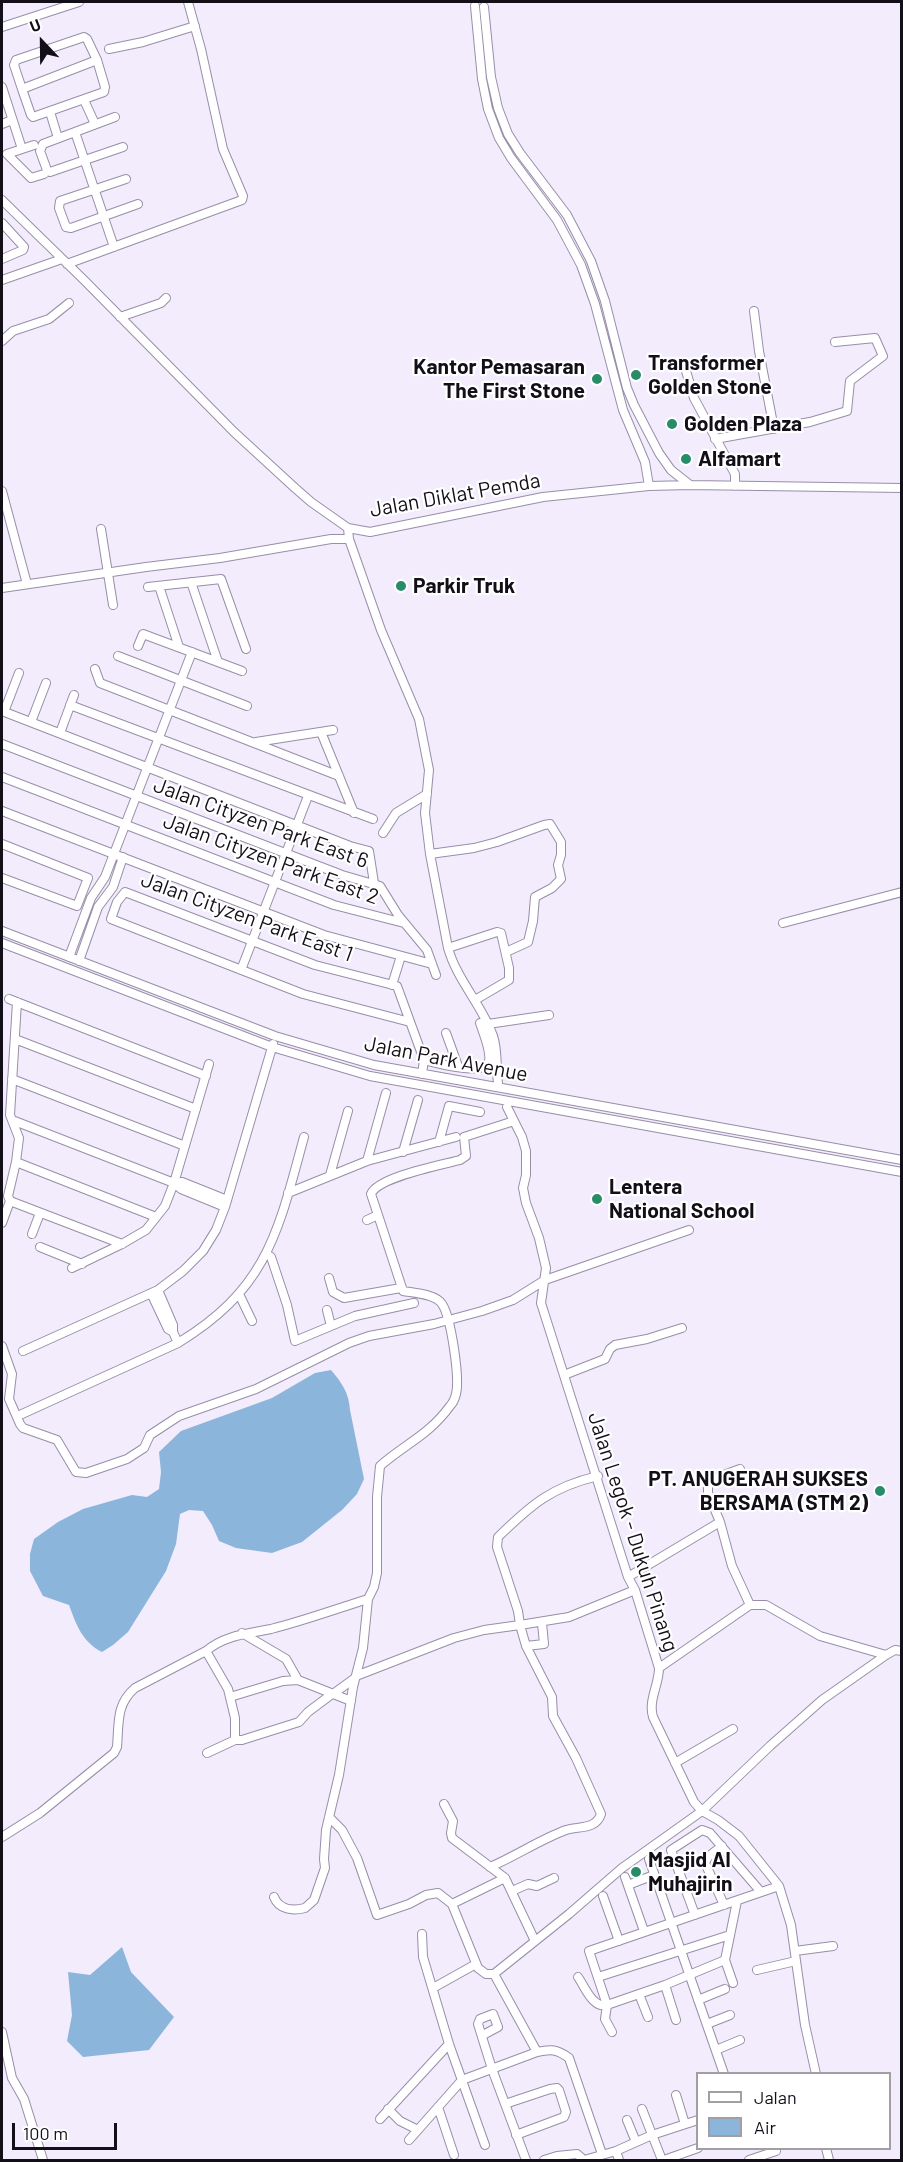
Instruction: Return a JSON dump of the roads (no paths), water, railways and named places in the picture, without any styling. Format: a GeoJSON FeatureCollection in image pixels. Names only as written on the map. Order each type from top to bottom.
{"type":"FeatureCollection","features":[{"type":"Feature","properties":{"kind":"street"},"geometry":{"type":"LineString","coordinates":[[2,27],[79,2]]}},
{"type":"Feature","properties":{"kind":"street"},"geometry":{"type":"LineString","coordinates":[[2,280],[114,245],[242,200],[243,196],[222,149],[188,2]]}},
{"type":"Feature","properties":{"kind":"street"},"geometry":{"type":"LineString","coordinates":[[649,486],[645,462],[620,401],[595,304],[582,265],[557,220],[510,158],[488,109],[482,79],[474,4],[486,4],[491,77],[498,108],[508,134],[567,215],[591,261],[605,301],[627,388],[634,405],[659,453],[671,470],[690,485]]}},
{"type":"Feature","properties":{"kind":"street"},"geometry":{"type":"LineString","coordinates":[[109,50],[195,26]]}},
{"type":"Feature","properties":{"kind":"street"},"geometry":{"type":"LineString","coordinates":[[84,37],[97,60],[105,90],[101,94],[32,116],[22,89],[14,65],[16,60],[84,37]]}},
{"type":"Feature","properties":{"kind":"street"},"geometry":{"type":"LineString","coordinates":[[22,89],[97,60]]}},
{"type":"Feature","properties":{"kind":"street"},"geometry":{"type":"LineString","coordinates":[[2,87],[22,149]]}},
{"type":"Feature","properties":{"kind":"street"},"geometry":{"type":"LineString","coordinates":[[84,100],[95,124]]}},
{"type":"Feature","properties":{"kind":"street"},"geometry":{"type":"LineString","coordinates":[[50,112],[58,138]]}},
{"type":"Feature","properties":{"kind":"street"},"geometry":{"type":"LineString","coordinates":[[2,117],[11,117]]}},
{"type":"Feature","properties":{"kind":"street"},"geometry":{"type":"LineString","coordinates":[[2,124],[11,117]]}},
{"type":"Feature","properties":{"kind":"street"},"geometry":{"type":"LineString","coordinates":[[115,117],[43,144],[40,148],[48,172],[123,147]]}},
{"type":"Feature","properties":{"kind":"street"},"geometry":{"type":"LineString","coordinates":[[75,132],[114,245]]}},
{"type":"Feature","properties":{"kind":"street"},"geometry":{"type":"LineString","coordinates":[[34,145],[7,154],[32,178],[44,174]]}},
{"type":"Feature","properties":{"kind":"street"},"geometry":{"type":"LineString","coordinates":[[126,179],[60,201],[59,208],[66,227],[69,229],[138,204]]}},
{"type":"Feature","properties":{"kind":"street","name":"Jalan Diklat Pemda"},"geometry":{"type":"LineString","coordinates":[[2,200],[234,432],[311,502],[348,528],[370,532],[543,497],[649,486],[902,488]]}},
{"type":"Feature","properties":{"kind":"street"},"geometry":{"type":"LineString","coordinates":[[2,224],[23,244],[23,250],[2,259]]}},
{"type":"Feature","properties":{"kind":"street"},"geometry":{"type":"LineString","coordinates":[[120,317],[161,303],[166,298]]}},
{"type":"Feature","properties":{"kind":"street"},"geometry":{"type":"LineString","coordinates":[[2,341],[13,331],[49,319],[69,303]]}},
{"type":"Feature","properties":{"kind":"street"},"geometry":{"type":"LineString","coordinates":[[754,311],[774,429]]}},
{"type":"Feature","properties":{"kind":"street"},"geometry":{"type":"LineString","coordinates":[[714,439],[818,420],[847,411],[850,381],[883,356],[875,338],[835,342]]}},
{"type":"Feature","properties":{"kind":"street"},"geometry":{"type":"LineString","coordinates":[[686,371],[689,384],[714,439],[735,474],[735,486]]}},
{"type":"Feature","properties":{"kind":"street"},"geometry":{"type":"LineString","coordinates":[[2,491],[27,584]]}},
{"type":"Feature","properties":{"kind":"street"},"geometry":{"type":"LineString","coordinates":[[348,528],[349,539],[381,630],[419,719],[429,770],[425,813],[429,854],[448,948],[453,964],[475,1000],[484,1024],[488,1045],[489,1063],[475,1070],[424,1060]]}},
{"type":"Feature","properties":{"kind":"street"},"geometry":{"type":"LineString","coordinates":[[101,529],[113,605]]}},
{"type":"Feature","properties":{"kind":"street"},"geometry":{"type":"LineString","coordinates":[[2,588],[220,558],[331,539],[349,539]]}},
{"type":"Feature","properties":{"kind":"street"},"geometry":{"type":"LineString","coordinates":[[148,587],[221,579],[246,649]]}},
{"type":"Feature","properties":{"kind":"street"},"geometry":{"type":"LineString","coordinates":[[190,582],[218,662]]}},
{"type":"Feature","properties":{"kind":"street"},"geometry":{"type":"LineString","coordinates":[[159,586],[179,647]]}},
{"type":"Feature","properties":{"kind":"street"},"geometry":{"type":"LineString","coordinates":[[138,646],[143,634],[242,671]]}},
{"type":"Feature","properties":{"kind":"street"},"geometry":{"type":"LineString","coordinates":[[69,957],[91,898],[105,878],[192,652]]}},
{"type":"Feature","properties":{"kind":"street"},"geometry":{"type":"LineString","coordinates":[[118,656],[247,706]]}},
{"type":"Feature","properties":{"kind":"street"},"geometry":{"type":"LineString","coordinates":[[95,669],[100,683],[339,776]]}},
{"type":"Feature","properties":{"kind":"street"},"geometry":{"type":"LineString","coordinates":[[19,673],[3,711],[350,846],[369,851],[374,883],[380,886],[405,924],[427,950],[436,975]]}},
{"type":"Feature","properties":{"kind":"street"},"geometry":{"type":"LineString","coordinates":[[31,722],[46,683]]}},
{"type":"Feature","properties":{"kind":"street"},"geometry":{"type":"LineString","coordinates":[[60,733],[74,695]]}},
{"type":"Feature","properties":{"kind":"street"},"geometry":{"type":"LineString","coordinates":[[70,705],[373,819]]}},
{"type":"Feature","properties":{"kind":"street"},"geometry":{"type":"LineString","coordinates":[[254,743],[333,730]]}},
{"type":"Feature","properties":{"kind":"street"},"geometry":{"type":"LineString","coordinates":[[321,732],[354,813]]}},
{"type":"Feature","properties":{"kind":"street","name":"Jalan Cityzen Park East 6"},"geometry":{"type":"LineString","coordinates":[[2,744],[342,875],[374,883]]}},
{"type":"Feature","properties":{"kind":"street","name":"Jalan Cityzen Park East 2"},"geometry":{"type":"LineString","coordinates":[[2,777],[334,905],[405,924]]}},
{"type":"Feature","properties":{"kind":"street"},"geometry":{"type":"LineString","coordinates":[[383,833],[396,813],[427,794]]}},
{"type":"Feature","properties":{"kind":"street"},"geometry":{"type":"LineString","coordinates":[[308,796],[241,970],[303,994],[410,1022]]}},
{"type":"Feature","properties":{"kind":"street"},"geometry":{"type":"LineString","coordinates":[[2,812],[324,934],[432,964]]}},
{"type":"Feature","properties":{"kind":"street"},"geometry":{"type":"LineString","coordinates":[[429,854],[474,848],[544,825],[550,824],[554,827],[561,842],[558,865],[561,879],[552,888],[535,897],[528,942],[506,952]]}},
{"type":"Feature","properties":{"kind":"street"},"geometry":{"type":"LineString","coordinates":[[2,844],[88,879],[77,906],[2,878]]}},
{"type":"Feature","properties":{"kind":"street"},"geometry":{"type":"LineString","coordinates":[[79,961],[98,907],[113,887],[123,857]]}},
{"type":"Feature","properties":{"kind":"street","name":"Jalan Cityzen Park East 1"},"geometry":{"type":"LineString","coordinates":[[241,970],[111,919],[117,902],[125,892],[315,965],[392,985]]}},
{"type":"Feature","properties":{"kind":"street"},"geometry":{"type":"LineString","coordinates":[[783,923],[902,892]]}},
{"type":"Feature","properties":{"kind":"street","name":"Jalan Park Avenue"},"geometry":{"type":"LineString","coordinates":[[2,931],[275,1036],[374,1065],[902,1160]]}},
{"type":"Feature","properties":{"kind":"street"},"geometry":{"type":"LineString","coordinates":[[448,948],[497,932],[501,933],[509,968],[509,980],[475,1000]]}},
{"type":"Feature","properties":{"kind":"street"},"geometry":{"type":"LineString","coordinates":[[16,949],[20,938]]}},
{"type":"Feature","properties":{"kind":"street","name":"Jalan Park Avenue"},"geometry":{"type":"LineString","coordinates":[[2,943],[272,1047],[370,1076],[902,1172]]}},
{"type":"Feature","properties":{"kind":"street"},"geometry":{"type":"LineString","coordinates":[[401,956],[392,985],[397,986],[424,1060],[422,1074]]}},
{"type":"Feature","properties":{"kind":"street"},"geometry":{"type":"LineString","coordinates":[[2,1223],[10,1201],[8,1197],[19,1138],[10,1115],[15,1039],[13,1001],[206,1076]]}},
{"type":"Feature","properties":{"kind":"street"},"geometry":{"type":"LineString","coordinates":[[484,1024],[549,1015]]}},
{"type":"Feature","properties":{"kind":"street"},"geometry":{"type":"LineString","coordinates":[[484,1024],[494,1039],[498,1083]]}},
{"type":"Feature","properties":{"kind":"street"},"geometry":{"type":"LineString","coordinates":[[446,1033],[458,1066]]}},
{"type":"Feature","properties":{"kind":"street"},"geometry":{"type":"LineString","coordinates":[[23,1351],[154,1292],[183,1272],[204,1251],[216,1230],[226,1203],[275,1036]]}},
{"type":"Feature","properties":{"kind":"street"},"geometry":{"type":"LineString","coordinates":[[15,1039],[196,1109]]}},
{"type":"Feature","properties":{"kind":"street"},"geometry":{"type":"LineString","coordinates":[[72,1268],[122,1245],[146,1230],[165,1206],[174,1184],[209,1064]]}},
{"type":"Feature","properties":{"kind":"street"},"geometry":{"type":"LineString","coordinates":[[370,1076],[374,1065]]}},
{"type":"Feature","properties":{"kind":"street"},"geometry":{"type":"LineString","coordinates":[[12,1079],[185,1146]]}},
{"type":"Feature","properties":{"kind":"street"},"geometry":{"type":"LineString","coordinates":[[367,1161],[386,1093]]}},
{"type":"Feature","properties":{"kind":"street"},"geometry":{"type":"LineString","coordinates":[[402,1152],[418,1100]]}},
{"type":"Feature","properties":{"kind":"street"},"geometry":{"type":"LineString","coordinates":[[439,1142],[449,1106],[480,1112]]}},
{"type":"Feature","properties":{"kind":"street","name":"Jalan Legok - Dukuh Pinang"},"geometry":{"type":"LineString","coordinates":[[507,1107],[522,1137],[526,1151],[526,1175],[523,1188],[545,1261],[542,1303],[659,1668],[651,1710],[688,1792],[702,1811],[739,1836],[779,1886],[788,1909],[805,2025],[816,2072]]}},
{"type":"Feature","properties":{"kind":"street"},"geometry":{"type":"LineString","coordinates":[[330,1175],[348,1111]]}},
{"type":"Feature","properties":{"kind":"street"},"geometry":{"type":"LineString","coordinates":[[12,1120],[174,1184],[181,1189],[226,1203]]}},
{"type":"Feature","properties":{"kind":"street"},"geometry":{"type":"LineString","coordinates":[[274,1897],[275,1901],[285,1909],[303,1909],[313,1903],[325,1868],[329,1817],[363,1648],[368,1599],[377,1573],[377,1497],[380,1466],[430,1430],[451,1406],[457,1393],[456,1362],[448,1320],[442,1304],[437,1299],[403,1291],[401,1288],[371,1194],[374,1188],[382,1183],[460,1160],[466,1156],[464,1137],[514,1120]]}},
{"type":"Feature","properties":{"kind":"street"},"geometry":{"type":"LineString","coordinates":[[22,1414],[178,1343],[203,1328],[239,1294],[266,1254],[283,1214],[304,1137]]}},
{"type":"Feature","properties":{"kind":"street"},"geometry":{"type":"LineString","coordinates":[[288,1194],[367,1161],[456,1137]]}},
{"type":"Feature","properties":{"kind":"street"},"geometry":{"type":"LineString","coordinates":[[16,1162],[156,1217]]}},
{"type":"Feature","properties":{"kind":"street"},"geometry":{"type":"LineString","coordinates":[[10,1201],[122,1245]]}},
{"type":"Feature","properties":{"kind":"street"},"geometry":{"type":"LineString","coordinates":[[32,1234],[40,1213]]}},
{"type":"Feature","properties":{"kind":"street"},"geometry":{"type":"LineString","coordinates":[[368,1220],[378,1215]]}},
{"type":"Feature","properties":{"kind":"street"},"geometry":{"type":"LineString","coordinates":[[2,1346],[12,1374],[9,1400],[20,1424],[24,1428],[57,1440],[76,1472],[86,1473],[127,1458],[144,1448],[150,1435],[179,1416],[256,1389],[349,1342],[448,1320],[513,1300],[545,1280],[689,1230]]}},
{"type":"Feature","properties":{"kind":"street"},"geometry":{"type":"LineString","coordinates":[[40,1247],[82,1263]]}},
{"type":"Feature","properties":{"kind":"street"},"geometry":{"type":"LineString","coordinates":[[266,1254],[271,1257],[287,1305],[295,1341],[355,1316],[414,1304]]}},
{"type":"Feature","properties":{"kind":"street"},"geometry":{"type":"LineString","coordinates":[[328,1278],[333,1292],[341,1298],[401,1288]]}},
{"type":"Feature","properties":{"kind":"street"},"geometry":{"type":"LineString","coordinates":[[154,1292],[164,1313],[173,1325],[173,1332],[178,1343]]}},
{"type":"Feature","properties":{"kind":"street"},"geometry":{"type":"LineString","coordinates":[[239,1294],[252,1321]]}},
{"type":"Feature","properties":{"kind":"street"},"geometry":{"type":"LineString","coordinates":[[327,1310],[330,1326]]}},
{"type":"Feature","properties":{"kind":"street"},"geometry":{"type":"LineString","coordinates":[[564,1376],[605,1359],[610,1349],[615,1346],[682,1328]]}},
{"type":"Feature","properties":{"kind":"street"},"geometry":{"type":"LineString","coordinates":[[740,1469],[713,1479],[708,1483],[708,1493],[720,1522],[732,1566],[750,1605]]}},
{"type":"Feature","properties":{"kind":"street"},"geometry":{"type":"LineString","coordinates":[[490,1867],[564,1831],[593,1825],[601,1814],[576,1758],[553,1716],[552,1697],[526,1646],[518,1611],[497,1546],[498,1537],[534,1503],[556,1489],[598,1476]]}},
{"type":"Feature","properties":{"kind":"street"},"geometry":{"type":"LineString","coordinates":[[628,1577],[720,1522]]}},
{"type":"Feature","properties":{"kind":"street"},"geometry":{"type":"LineString","coordinates":[[207,1752],[235,1740],[243,1740],[293,1724],[356,1677],[454,1638],[484,1630],[542,1623],[569,1617],[635,1590]]}},
{"type":"Feature","properties":{"kind":"street"},"geometry":{"type":"LineString","coordinates":[[2,1837],[40,1813],[114,1752],[117,1746],[121,1705],[126,1696],[135,1688],[206,1651],[219,1641],[242,1633],[270,1629],[368,1599]]}},
{"type":"Feature","properties":{"kind":"street"},"geometry":{"type":"LineString","coordinates":[[659,1668],[750,1605],[766,1605],[820,1636],[886,1655]]}},
{"type":"Feature","properties":{"kind":"street"},"geometry":{"type":"LineString","coordinates":[[526,1646],[544,1644],[542,1623]]}},
{"type":"Feature","properties":{"kind":"street"},"geometry":{"type":"LineString","coordinates":[[242,1633],[286,1659],[298,1680]]}},
{"type":"Feature","properties":{"kind":"street"},"geometry":{"type":"LineString","coordinates":[[329,1817],[342,1830],[357,1858],[378,1915],[434,1893],[441,1894],[452,1904],[476,1965],[482,1972],[494,1974],[622,1868],[702,1811],[813,1707],[886,1655],[895,1650],[902,1652]]}},
{"type":"Feature","properties":{"kind":"street"},"geometry":{"type":"LineString","coordinates":[[206,1651],[214,1662],[230,1697],[235,1718],[235,1740]]}},
{"type":"Feature","properties":{"kind":"street"},"geometry":{"type":"LineString","coordinates":[[230,1697],[283,1681],[298,1680],[351,1701]]}},
{"type":"Feature","properties":{"kind":"street"},"geometry":{"type":"LineString","coordinates":[[675,1763],[733,1730]]}},
{"type":"Feature","properties":{"kind":"street"},"geometry":{"type":"LineString","coordinates":[[444,1804],[453,1821],[452,1838],[505,1878],[535,1941]]}},
{"type":"Feature","properties":{"kind":"street"},"geometry":{"type":"LineString","coordinates":[[671,1850],[704,1830],[722,1846],[761,1892]]}},
{"type":"Feature","properties":{"kind":"street"},"geometry":{"type":"LineString","coordinates":[[665,1836],[695,1915]]}},
{"type":"Feature","properties":{"kind":"street"},"geometry":{"type":"LineString","coordinates":[[722,1846],[708,1857],[705,1863],[724,1905]]}},
{"type":"Feature","properties":{"kind":"street"},"geometry":{"type":"LineString","coordinates":[[648,1859],[724,2072]]}},
{"type":"Feature","properties":{"kind":"street"},"geometry":{"type":"LineString","coordinates":[[644,1931],[627,1881],[654,1875]]}},
{"type":"Feature","properties":{"kind":"street"},"geometry":{"type":"LineString","coordinates":[[452,1904],[505,1878]]}},
{"type":"Feature","properties":{"kind":"street"},"geometry":{"type":"LineString","coordinates":[[512,1891],[528,1884],[537,1886],[554,1878]]}},
{"type":"Feature","properties":{"kind":"street"},"geometry":{"type":"LineString","coordinates":[[612,2032],[605,2019],[607,2005],[589,1951],[779,1886]]}},
{"type":"Feature","properties":{"kind":"street"},"geometry":{"type":"LineString","coordinates":[[603,1896],[619,1941]]}},
{"type":"Feature","properties":{"kind":"street"},"geometry":{"type":"LineString","coordinates":[[732,1983],[725,1960],[736,1901]]}},
{"type":"Feature","properties":{"kind":"street"},"geometry":{"type":"LineString","coordinates":[[422,1934],[423,1957],[449,2044],[485,2145]]}},
{"type":"Feature","properties":{"kind":"street"},"geometry":{"type":"LineString","coordinates":[[598,1977],[730,1935]]}},
{"type":"Feature","properties":{"kind":"street"},"geometry":{"type":"LineString","coordinates":[[795,1951],[833,1947]]}},
{"type":"Feature","properties":{"kind":"street"},"geometry":{"type":"LineString","coordinates":[[578,1977],[596,2004],[601,2006],[664,1985],[725,1960]]}},
{"type":"Feature","properties":{"kind":"street"},"geometry":{"type":"LineString","coordinates":[[756,1970],[796,1961]]}},
{"type":"Feature","properties":{"kind":"street"},"geometry":{"type":"LineString","coordinates":[[433,1988],[476,1965]]}},
{"type":"Feature","properties":{"kind":"street"},"geometry":{"type":"LineString","coordinates":[[494,1974],[537,2052]]}},
{"type":"Feature","properties":{"kind":"street"},"geometry":{"type":"LineString","coordinates":[[664,1985],[676,2020]]}},
{"type":"Feature","properties":{"kind":"street"},"geometry":{"type":"LineString","coordinates":[[698,2000],[725,1989]]}},
{"type":"Feature","properties":{"kind":"street"},"geometry":{"type":"LineString","coordinates":[[639,1994],[648,2017]]}},
{"type":"Feature","properties":{"kind":"street"},"geometry":{"type":"LineString","coordinates":[[707,2024],[730,2015]]}},
{"type":"Feature","properties":{"kind":"street"},"geometry":{"type":"LineString","coordinates":[[2,2032],[12,2078],[24,2099],[43,2160]]}},
{"type":"Feature","properties":{"kind":"street"},"geometry":{"type":"LineString","coordinates":[[483,2035],[492,2069],[526,2160]]}},
{"type":"Feature","properties":{"kind":"street"},"geometry":{"type":"LineString","coordinates":[[716,2050],[740,2040]]}},
{"type":"Feature","properties":{"kind":"street"},"geometry":{"type":"LineString","coordinates":[[380,2119],[449,2044]]}},
{"type":"Feature","properties":{"kind":"street"},"geometry":{"type":"LineString","coordinates":[[409,2140],[462,2080],[551,2049],[569,2058],[602,2154]]}},
{"type":"Feature","properties":{"kind":"street"},"geometry":{"type":"LineString","coordinates":[[505,2104],[554,2088],[559,2090],[566,2112],[564,2117],[516,2134]]}},
{"type":"Feature","properties":{"kind":"street"},"geometry":{"type":"LineString","coordinates":[[676,2095],[685,2124]]}},
{"type":"Feature","properties":{"kind":"street"},"geometry":{"type":"LineString","coordinates":[[438,2107],[454,2155]]}},
{"type":"Feature","properties":{"kind":"street"},"geometry":{"type":"LineString","coordinates":[[388,2109],[400,2121],[418,2130]]}},
{"type":"Feature","properties":{"kind":"street"},"geometry":{"type":"LineString","coordinates":[[642,2109],[663,2160],[696,2149]]}},
{"type":"Feature","properties":{"kind":"street"},"geometry":{"type":"LineString","coordinates":[[627,2120],[636,2142]]}},
{"type":"Feature","properties":{"kind":"street"},"geometry":{"type":"LineString","coordinates":[[544,2160],[577,2154],[584,2160],[616,2151],[652,2135],[696,2121]]}},
{"type":"Feature","properties":{"kind":"street"},"geometry":{"type":"LineString","coordinates":[[749,2160],[776,2150],[779,2160]]}},
{"type":"Feature","properties":{"kind":"street"},"geometry":{"type":"LineString","coordinates":[[616,2151],[620,2160]]}},
{"type":"Feature","properties":{"kind":"water"},"geometry":{"type":"Polygon","coordinates":[[[331,1370],[342,1384],[348,1398],[364,1479],[357,1494],[342,1510],[302,1542],[272,1553],[236,1548],[219,1541],[203,1511],[189,1510],[180,1514],[176,1544],[166,1571],[128,1632],[102,1652],[85,1638],[77,1626],[69,1605],[43,1596],[30,1571],[30,1554],[34,1539],[58,1522],[83,1509],[132,1495],[147,1497],[159,1489],[161,1472],[159,1452],[181,1431],[272,1398],[315,1373],[331,1370]]]}},
{"type":"Feature","properties":{"kind":"water"},"geometry":{"type":"Polygon","coordinates":[[[122,1947],[131,1972],[174,2017],[149,2050],[83,2057],[67,2041],[72,2015],[68,1972],[90,1975],[122,1947]]]}},
{"type":"Feature","properties":{"kind":"place","name":"Transformer Golden Stone"},"geometry":{"type":"Point","coordinates":[636,375]}},
{"type":"Feature","properties":{"kind":"place","name":"Kantor Pemasaran The First Stone"},"geometry":{"type":"Point","coordinates":[597,379]}},
{"type":"Feature","properties":{"kind":"place","name":"Golden Plaza"},"geometry":{"type":"Point","coordinates":[672,424]}},
{"type":"Feature","properties":{"kind":"place","name":"Alfamart"},"geometry":{"type":"Point","coordinates":[686,459]}},
{"type":"Feature","properties":{"kind":"place","name":"Parkir Truk"},"geometry":{"type":"Point","coordinates":[401,586]}},
{"type":"Feature","properties":{"kind":"place","name":"Lentera National School"},"geometry":{"type":"Point","coordinates":[597,1199]}},
{"type":"Feature","properties":{"kind":"place","name":"PT. ANUGERAH SUKSES BERSAMA (STM 2)"},"geometry":{"type":"Point","coordinates":[880,1491]}},
{"type":"Feature","properties":{"kind":"place","name":"Masjid Al Muhajirin"},"geometry":{"type":"Point","coordinates":[636,1872]}}]}
